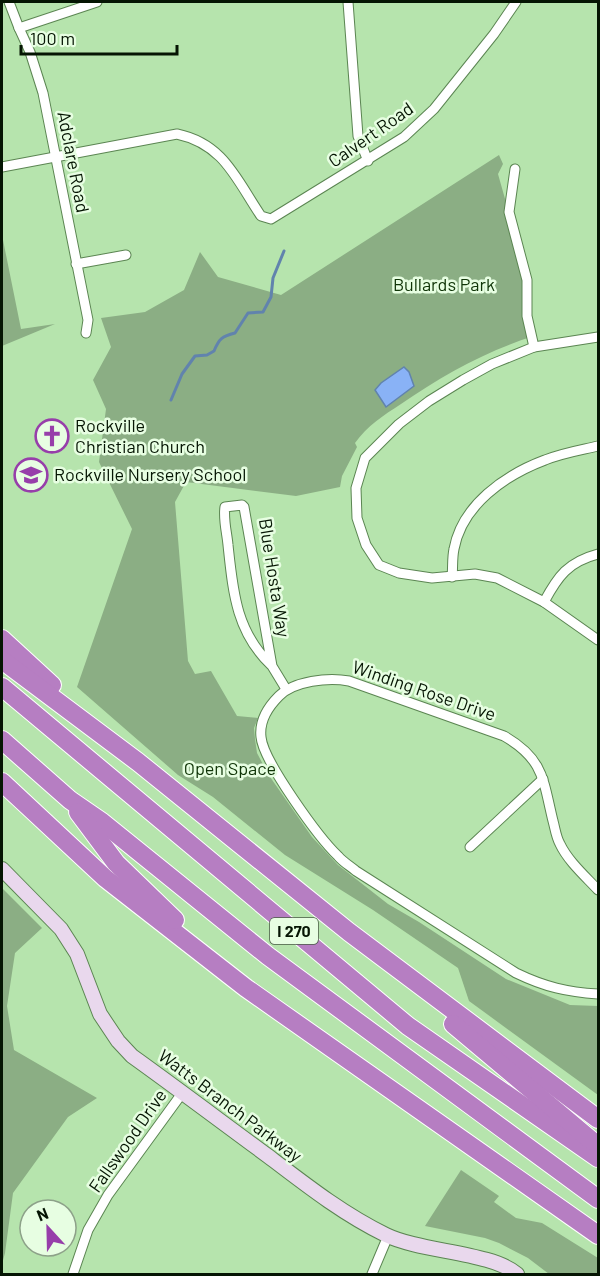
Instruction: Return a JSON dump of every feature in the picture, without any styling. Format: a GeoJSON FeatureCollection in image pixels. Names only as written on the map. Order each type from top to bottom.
{"type":"FeatureCollection","features":[{"type":"Feature","properties":{"kind":"highway","name":"I 270"},"geometry":{"type":"LineString","coordinates":[[2,639],[138,762],[349,932],[598,1119]]}},
{"type":"Feature","properties":{"kind":"highway"},"geometry":{"type":"LineString","coordinates":[[2,660],[138,762]]}},
{"type":"Feature","properties":{"kind":"highway","name":"I 270"},"geometry":{"type":"LineString","coordinates":[[2,687],[408,1026],[598,1158]]}},
{"type":"Feature","properties":{"kind":"highway","name":"I 270"},"geometry":{"type":"LineString","coordinates":[[2,740],[70,800],[102,822],[268,956],[598,1199]]}},
{"type":"Feature","properties":{"kind":"highway"},"geometry":{"type":"LineString","coordinates":[[2,782],[105,878],[246,988],[598,1234]]}},
{"type":"Feature","properties":{"kind":"highway"},"geometry":{"type":"LineString","coordinates":[[70,800],[116,863],[246,988]]}},
{"type":"Feature","properties":{"kind":"highway"},"geometry":{"type":"LineString","coordinates":[[349,932],[488,1055],[598,1146]]}},
{"type":"Feature","properties":{"kind":"street","name":"Adclare Road"},"geometry":{"type":"LineString","coordinates":[[9,2],[30,52],[43,93],[88,320],[86,333]]}},
{"type":"Feature","properties":{"kind":"street"},"geometry":{"type":"LineString","coordinates":[[19,28],[97,2]]}},
{"type":"Feature","properties":{"kind":"street"},"geometry":{"type":"LineString","coordinates":[[348,2],[358,136],[368,160]]}},
{"type":"Feature","properties":{"kind":"street","name":"Calvert Road"},"geometry":{"type":"LineString","coordinates":[[54,157],[177,134],[194,137],[220,155],[261,216],[271,219],[404,137],[435,110],[516,2]]}},
{"type":"Feature","properties":{"kind":"street"},"geometry":{"type":"LineString","coordinates":[[2,167],[54,157]]}},
{"type":"Feature","properties":{"kind":"street"},"geometry":{"type":"LineString","coordinates":[[515,169],[508,212],[526,280],[527,315],[534,347]]}},
{"type":"Feature","properties":{"kind":"street"},"geometry":{"type":"LineString","coordinates":[[76,264],[126,255]]}},
{"type":"Feature","properties":{"kind":"street"},"geometry":{"type":"LineString","coordinates":[[598,337],[534,347],[492,364],[429,401],[399,424],[365,458],[356,488],[357,518],[366,545],[379,565],[399,573],[421,577],[475,574],[497,578],[544,602],[598,640]]}},
{"type":"Feature","properties":{"kind":"street"},"geometry":{"type":"LineString","coordinates":[[453,577],[453,550],[463,523],[487,493],[516,474],[545,460],[598,446]]}},
{"type":"Feature","properties":{"kind":"street","name":"Blue Hosta Way"},"geometry":{"type":"LineString","coordinates":[[272,666],[246,513],[242,505],[225,507],[232,586],[239,616],[253,645],[272,666],[286,689]]}},
{"type":"Feature","properties":{"kind":"street"},"geometry":{"type":"LineString","coordinates":[[544,602],[561,574],[574,563],[598,554]]}},
{"type":"Feature","properties":{"kind":"street","name":"Winding Rose Drive"},"geometry":{"type":"LineString","coordinates":[[286,689],[336,678],[349,681],[504,736],[522,746],[537,764],[543,779],[558,841],[565,853],[598,890]]}},
{"type":"Feature","properties":{"kind":"street"},"geometry":{"type":"LineString","coordinates":[[286,689],[270,705],[263,718],[260,735],[264,749],[272,767],[337,856],[356,871],[516,973],[543,986],[574,993],[598,994]]}},
{"type":"Feature","properties":{"kind":"street"},"geometry":{"type":"LineString","coordinates":[[470,847],[543,779]]}},
{"type":"Feature","properties":{"kind":"street","name":"Watts Branch Parkway"},"geometry":{"type":"LineString","coordinates":[[2,869],[61,929],[77,954],[100,1014],[118,1041],[132,1056],[338,1208],[388,1236],[426,1248],[488,1261],[512,1270],[517,1275]]}},
{"type":"Feature","properties":{"kind":"street","name":"Fallswood Drive"},"geometry":{"type":"LineString","coordinates":[[73,1275],[88,1230],[108,1195],[183,1092]]}},
{"type":"Feature","properties":{"kind":"street"},"geometry":{"type":"LineString","coordinates":[[372,1275],[388,1236]]}},
{"type":"Feature","properties":{"kind":"green space"},"geometry":{"type":"Polygon","coordinates":[[[499,155],[503,164],[498,174],[528,280],[528,301],[534,336],[465,365],[433,383],[376,421],[355,443],[357,447],[342,476],[340,487],[296,496],[186,482],[175,502],[188,661],[195,674],[211,671],[237,716],[258,718],[254,728],[257,753],[268,774],[312,837],[338,865],[388,904],[506,979],[570,1005],[598,1006],[598,1095],[469,1001],[458,968],[373,910],[285,855],[213,797],[178,775],[77,687],[132,529],[99,462],[106,409],[93,380],[111,347],[101,318],[145,312],[184,290],[200,252],[218,277],[281,295],[499,155]]]}},
{"type":"Feature","properties":{"kind":"green space"},"geometry":{"type":"Polygon","coordinates":[[[2,235],[21,329],[55,324],[2,346],[2,235]]]}},
{"type":"Feature","properties":{"kind":"green space"},"geometry":{"type":"Polygon","coordinates":[[[2,888],[42,928],[15,953],[7,1006],[14,1050],[97,1098],[68,1117],[13,1193],[2,1264],[2,888]]]}},
{"type":"Feature","properties":{"kind":"green space"},"geometry":{"type":"Polygon","coordinates":[[[461,1170],[499,1196],[494,1202],[516,1218],[542,1223],[598,1258],[598,1273],[549,1274],[528,1258],[499,1243],[425,1226],[461,1170]]]}},
{"type":"Feature","properties":{"kind":"water"},"geometry":{"type":"Polygon","coordinates":[[[404,367],[409,372],[414,386],[386,407],[375,390],[404,367]]]}},
{"type":"Feature","properties":{"kind":"waterway"},"geometry":{"type":"LineString","coordinates":[[171,400],[182,374],[195,356],[207,355],[214,351],[222,339],[235,333],[248,313],[263,312],[271,297],[273,278],[284,251]]}},
{"type":"Feature","properties":{"kind":"place","name":"Rockville Christian Church"},"geometry":{"type":"Point","coordinates":[52,436]}},
{"type":"Feature","properties":{"kind":"place","name":"Rockville Nursery School"},"geometry":{"type":"Point","coordinates":[31,475]}},
{"type":"Feature","properties":{"kind":"park label","name":"Bullards Park"},"geometry":{"type":"Point","coordinates":[444,285]}},
{"type":"Feature","properties":{"kind":"park label","name":"Open Space"},"geometry":{"type":"Point","coordinates":[230,769]}}]}
